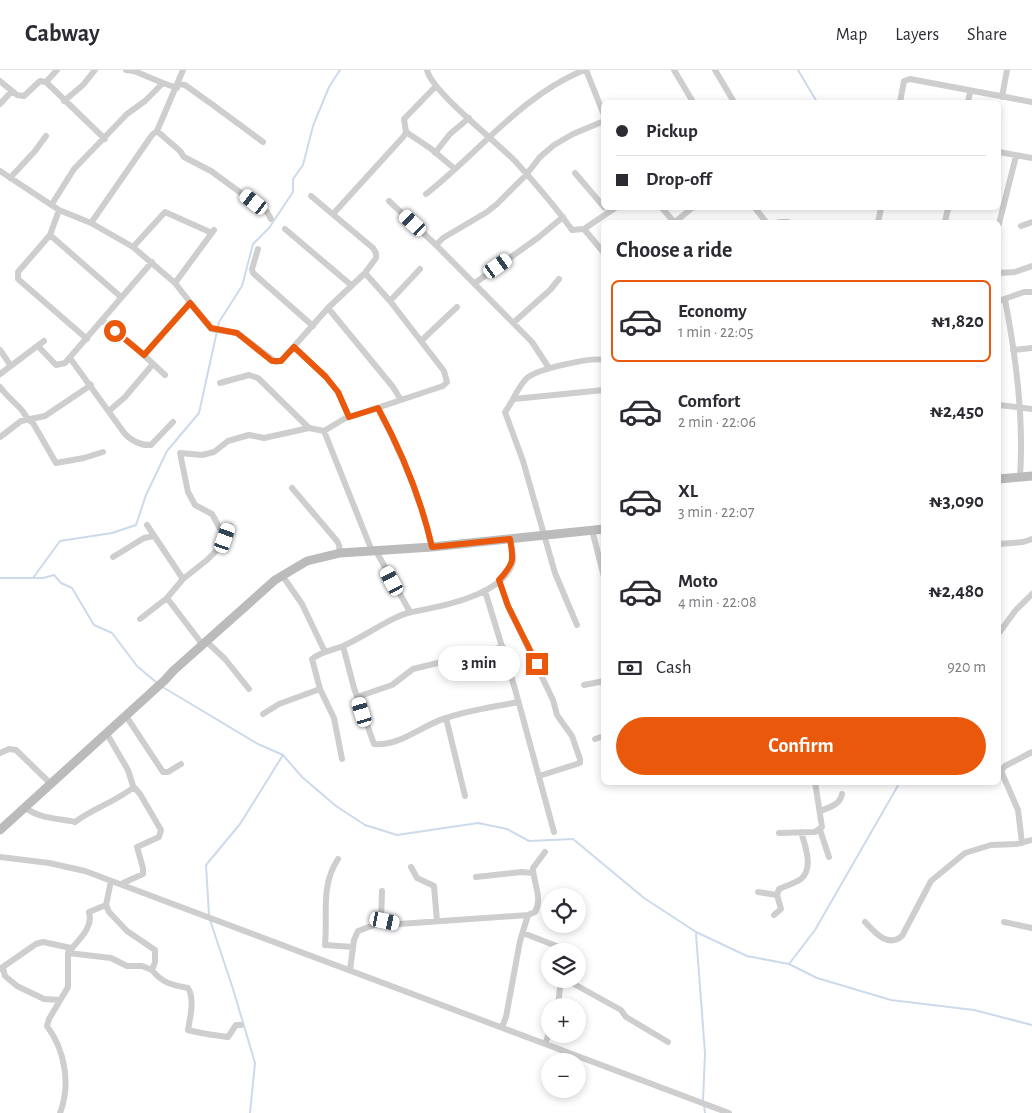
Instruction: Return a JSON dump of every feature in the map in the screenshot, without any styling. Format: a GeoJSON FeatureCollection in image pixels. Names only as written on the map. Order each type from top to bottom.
{"type":"FeatureCollection","features":[{"type":"Feature","properties":{"kind":"main road"},"geometry":{"type":"LineString","coordinates":[[1001,479],[1032,476]]}},
{"type":"Feature","properties":{"kind":"main road"},"geometry":{"type":"LineString","coordinates":[[0,830],[154,691],[173,670],[204,642],[282,574],[307,561],[340,553],[432,547],[601,529]]}},
{"type":"Feature","properties":{"kind":"street"},"geometry":{"type":"LineString","coordinates":[[46,82],[58,70]]}},
{"type":"Feature","properties":{"kind":"street"},"geometry":{"type":"LineString","coordinates":[[64,101],[95,70]]}},
{"type":"Feature","properties":{"kind":"street"},"geometry":{"type":"LineString","coordinates":[[126,70],[163,83],[178,86],[185,85],[263,142]]}},
{"type":"Feature","properties":{"kind":"street"},"geometry":{"type":"LineString","coordinates":[[90,223],[152,134],[158,131],[183,70]]}},
{"type":"Feature","properties":{"kind":"street"},"geometry":{"type":"LineString","coordinates":[[426,70],[436,86],[526,174],[563,216],[572,230],[584,229],[604,210]]}},
{"type":"Feature","properties":{"kind":"street"},"geometry":{"type":"LineString","coordinates":[[426,194],[534,97],[554,83],[585,70],[601,108]]}},
{"type":"Feature","properties":{"kind":"street"},"geometry":{"type":"LineString","coordinates":[[674,70],[691,100]]}},
{"type":"Feature","properties":{"kind":"street"},"geometry":{"type":"LineString","coordinates":[[715,70],[733,100]]}},
{"type":"Feature","properties":{"kind":"street"},"geometry":{"type":"LineString","coordinates":[[1002,97],[1007,70]]}},
{"type":"Feature","properties":{"kind":"street"},"geometry":{"type":"LineString","coordinates":[[900,100],[904,81],[910,78],[970,92],[1032,102]]}},
{"type":"Feature","properties":{"kind":"street"},"geometry":{"type":"LineString","coordinates":[[0,81],[12,91],[24,96],[40,81],[46,82],[105,139]]}},
{"type":"Feature","properties":{"kind":"street"},"geometry":{"type":"LineString","coordinates":[[52,204],[74,169],[105,139],[127,114],[145,101],[163,83]]}},
{"type":"Feature","properties":{"kind":"street"},"geometry":{"type":"LineString","coordinates":[[436,86],[404,119],[406,132],[455,169]]}},
{"type":"Feature","properties":{"kind":"street"},"geometry":{"type":"LineString","coordinates":[[0,104],[12,91]]}},
{"type":"Feature","properties":{"kind":"street"},"geometry":{"type":"LineString","coordinates":[[968,100],[970,92]]}},
{"type":"Feature","properties":{"kind":"street"},"geometry":{"type":"LineString","coordinates":[[435,153],[450,134],[469,118]]}},
{"type":"Feature","properties":{"kind":"street"},"geometry":{"type":"LineString","coordinates":[[436,245],[443,238],[487,212],[554,145],[573,134],[601,122]]}},
{"type":"Feature","properties":{"kind":"street"},"geometry":{"type":"LineString","coordinates":[[158,131],[184,157],[211,171],[267,212],[271,219]]}},
{"type":"Feature","properties":{"kind":"street"},"geometry":{"type":"LineString","coordinates":[[332,214],[406,132]]}},
{"type":"Feature","properties":{"kind":"street"},"geometry":{"type":"LineString","coordinates":[[10,178],[46,136]]}},
{"type":"Feature","properties":{"kind":"street"},"geometry":{"type":"LineString","coordinates":[[1001,152],[1032,158]]}},
{"type":"Feature","properties":{"kind":"street"},"geometry":{"type":"LineString","coordinates":[[1000,220],[1016,156]]}},
{"type":"Feature","properties":{"kind":"street"},"geometry":{"type":"LineString","coordinates":[[0,171],[59,210],[90,223],[133,247],[174,283],[211,328],[237,333],[272,361],[281,361],[328,308],[366,273],[376,258],[373,248],[311,196]]}},
{"type":"Feature","properties":{"kind":"street"},"geometry":{"type":"LineString","coordinates":[[575,173],[601,204]]}},
{"type":"Feature","properties":{"kind":"street"},"geometry":{"type":"LineString","coordinates":[[389,201],[475,283],[536,346],[549,368]]}},
{"type":"Feature","properties":{"kind":"street"},"geometry":{"type":"LineString","coordinates":[[59,210],[50,235],[18,272],[18,279],[87,338]]}},
{"type":"Feature","properties":{"kind":"street"},"geometry":{"type":"LineString","coordinates":[[664,210],[673,220]]}},
{"type":"Feature","properties":{"kind":"street"},"geometry":{"type":"LineString","coordinates":[[677,220],[690,210]]}},
{"type":"Feature","properties":{"kind":"street"},"geometry":{"type":"LineString","coordinates":[[757,210],[764,220]]}},
{"type":"Feature","properties":{"kind":"street"},"geometry":{"type":"LineString","coordinates":[[133,247],[165,212],[213,231],[174,283]]}},
{"type":"Feature","properties":{"kind":"street"},"geometry":{"type":"LineString","coordinates":[[475,283],[539,237],[563,216]]}},
{"type":"Feature","properties":{"kind":"street"},"geometry":{"type":"LineString","coordinates":[[1021,226],[1032,222]]}},
{"type":"Feature","properties":{"kind":"street"},"geometry":{"type":"LineString","coordinates":[[285,229],[351,285]]}},
{"type":"Feature","properties":{"kind":"street"},"geometry":{"type":"LineString","coordinates":[[584,229],[601,249]]}},
{"type":"Feature","properties":{"kind":"street"},"geometry":{"type":"LineString","coordinates":[[50,235],[121,297]]}},
{"type":"Feature","properties":{"kind":"street"},"geometry":{"type":"LineString","coordinates":[[258,249],[252,273],[312,326]]}},
{"type":"Feature","properties":{"kind":"street"},"geometry":{"type":"LineString","coordinates":[[38,346],[56,365],[60,365],[70,358],[152,262]]}},
{"type":"Feature","properties":{"kind":"street"},"geometry":{"type":"LineString","coordinates":[[1001,273],[1016,272],[1032,266]]}},
{"type":"Feature","properties":{"kind":"street"},"geometry":{"type":"LineString","coordinates":[[390,301],[420,269]]}},
{"type":"Feature","properties":{"kind":"street"},"geometry":{"type":"LineString","coordinates":[[324,432],[337,422],[349,417],[443,386],[447,382],[444,371],[366,273]]}},
{"type":"Feature","properties":{"kind":"street"},"geometry":{"type":"LineString","coordinates":[[513,323],[550,290],[559,279]]}},
{"type":"Feature","properties":{"kind":"street"},"geometry":{"type":"LineString","coordinates":[[1020,477],[1022,446],[1018,377],[1002,300],[1024,292],[1032,292]]}},
{"type":"Feature","properties":{"kind":"street"},"geometry":{"type":"LineString","coordinates":[[144,355],[190,303]]}},
{"type":"Feature","properties":{"kind":"street"},"geometry":{"type":"LineString","coordinates":[[421,341],[457,307]]}},
{"type":"Feature","properties":{"kind":"street"},"geometry":{"type":"LineString","coordinates":[[328,308],[393,387],[401,400]]}},
{"type":"Feature","properties":{"kind":"street"},"geometry":{"type":"LineString","coordinates":[[102,320],[165,375]]}},
{"type":"Feature","properties":{"kind":"street"},"geometry":{"type":"LineString","coordinates":[[0,374],[44,341]]}},
{"type":"Feature","properties":{"kind":"street"},"geometry":{"type":"LineString","coordinates":[[294,347],[326,377],[338,392],[349,417]]}},
{"type":"Feature","properties":{"kind":"street"},"geometry":{"type":"LineString","coordinates":[[1013,350],[1032,348]]}},
{"type":"Feature","properties":{"kind":"street"},"geometry":{"type":"LineString","coordinates":[[0,350],[11,366]]}},
{"type":"Feature","properties":{"kind":"street"},"geometry":{"type":"LineString","coordinates":[[70,358],[126,436],[143,445],[150,445],[173,422]]}},
{"type":"Feature","properties":{"kind":"street"},"geometry":{"type":"LineString","coordinates":[[576,625],[555,573],[523,461],[506,412],[526,379],[531,375],[549,368],[590,358],[601,360]]}},
{"type":"Feature","properties":{"kind":"street"},"geometry":{"type":"LineString","coordinates":[[109,412],[125,397],[153,364]]}},
{"type":"Feature","properties":{"kind":"street"},"geometry":{"type":"LineString","coordinates":[[220,383],[250,375],[258,378],[308,428]]}},
{"type":"Feature","properties":{"kind":"street"},"geometry":{"type":"LineString","coordinates":[[0,438],[12,427],[26,419],[45,416],[91,385]]}},
{"type":"Feature","properties":{"kind":"street"},"geometry":{"type":"LineString","coordinates":[[0,387],[8,398],[20,408],[26,419],[33,423],[56,463],[84,458],[103,452]]}},
{"type":"Feature","properties":{"kind":"street"},"geometry":{"type":"LineString","coordinates":[[514,399],[601,390]]}},
{"type":"Feature","properties":{"kind":"street"},"geometry":{"type":"LineString","coordinates":[[0,398],[8,398]]}},
{"type":"Feature","properties":{"kind":"street"},"geometry":{"type":"LineString","coordinates":[[1001,406],[1032,409]]}},
{"type":"Feature","properties":{"kind":"street"},"geometry":{"type":"LineString","coordinates":[[378,408],[399,447],[427,527],[432,547]]}},
{"type":"Feature","properties":{"kind":"street"},"geometry":{"type":"LineString","coordinates":[[225,538],[212,514],[195,505],[188,492],[180,453],[202,455],[214,452],[228,441],[249,435],[264,438],[308,428],[324,432]]}},
{"type":"Feature","properties":{"kind":"street"},"geometry":{"type":"LineString","coordinates":[[324,432],[374,551],[410,612]]}},
{"type":"Feature","properties":{"kind":"street"},"geometry":{"type":"LineString","coordinates":[[292,488],[339,545],[340,553]]}},
{"type":"Feature","properties":{"kind":"street"},"geometry":{"type":"LineString","coordinates":[[147,525],[183,578]]}},
{"type":"Feature","properties":{"kind":"street"},"geometry":{"type":"LineString","coordinates":[[140,619],[167,598],[183,578],[207,560],[221,546],[230,526]]}},
{"type":"Feature","properties":{"kind":"street"},"geometry":{"type":"LineString","coordinates":[[592,530],[601,565]]}},
{"type":"Feature","properties":{"kind":"street"},"geometry":{"type":"LineString","coordinates":[[113,558],[144,538],[154,536]]}},
{"type":"Feature","properties":{"kind":"street"},"geometry":{"type":"LineString","coordinates":[[342,759],[334,718],[320,689],[312,662],[314,657],[343,646],[410,612],[456,603],[485,591],[499,580],[512,564],[510,539]]}},
{"type":"Feature","properties":{"kind":"street"},"geometry":{"type":"LineString","coordinates":[[1001,544],[1023,542],[1032,539]]}},
{"type":"Feature","properties":{"kind":"street"},"geometry":{"type":"LineString","coordinates":[[282,574],[305,610],[325,652]]}},
{"type":"Feature","properties":{"kind":"street"},"geometry":{"type":"LineString","coordinates":[[499,580],[508,606],[551,694],[558,715],[572,736],[580,759],[577,764],[540,776]]}},
{"type":"Feature","properties":{"kind":"street"},"geometry":{"type":"LineString","coordinates":[[485,591],[540,776],[554,832]]}},
{"type":"Feature","properties":{"kind":"street"},"geometry":{"type":"LineString","coordinates":[[1001,630],[1015,611],[1032,594]]}},
{"type":"Feature","properties":{"kind":"street"},"geometry":{"type":"LineString","coordinates":[[167,598],[204,642],[224,659],[249,689]]}},
{"type":"Feature","properties":{"kind":"street"},"geometry":{"type":"LineString","coordinates":[[343,646],[357,697],[374,744],[399,740],[423,727],[446,718],[518,702]]}},
{"type":"Feature","properties":{"kind":"street"},"geometry":{"type":"LineString","coordinates":[[357,697],[392,685],[413,669],[503,647]]}},
{"type":"Feature","properties":{"kind":"street"},"geometry":{"type":"LineString","coordinates":[[584,685],[601,682]]}},
{"type":"Feature","properties":{"kind":"street"},"geometry":{"type":"LineString","coordinates":[[263,714],[279,704],[320,689]]}},
{"type":"Feature","properties":{"kind":"street"},"geometry":{"type":"LineString","coordinates":[[126,716],[163,772],[168,772],[181,764]]}},
{"type":"Feature","properties":{"kind":"street"},"geometry":{"type":"LineString","coordinates":[[446,718],[465,796]]}},
{"type":"Feature","properties":{"kind":"street"},"geometry":{"type":"LineString","coordinates":[[107,734],[128,770],[134,788],[140,794],[161,833],[159,837],[139,844],[137,847],[143,874],[121,884]]}},
{"type":"Feature","properties":{"kind":"street"},"geometry":{"type":"LineString","coordinates":[[595,739],[601,737]]}},
{"type":"Feature","properties":{"kind":"street"},"geometry":{"type":"LineString","coordinates":[[0,753],[9,749],[16,750],[51,784]]}},
{"type":"Feature","properties":{"kind":"street"},"geometry":{"type":"LineString","coordinates":[[1001,770],[1032,752]]}},
{"type":"Feature","properties":{"kind":"street"},"geometry":{"type":"LineString","coordinates":[[1001,774],[1018,810],[1022,842]]}},
{"type":"Feature","properties":{"kind":"street"},"geometry":{"type":"LineString","coordinates":[[816,785],[823,822],[820,830],[829,857]]}},
{"type":"Feature","properties":{"kind":"street"},"geometry":{"type":"LineString","coordinates":[[24,807],[42,818],[49,817],[75,822],[99,807],[111,803],[134,788]]}},
{"type":"Feature","properties":{"kind":"street"},"geometry":{"type":"LineString","coordinates":[[820,811],[836,805],[841,800],[842,794]]}},
{"type":"Feature","properties":{"kind":"street"},"geometry":{"type":"LineString","coordinates":[[779,834],[820,830]]}},
{"type":"Feature","properties":{"kind":"street"},"geometry":{"type":"LineString","coordinates":[[774,915],[781,909],[777,895],[780,890],[801,879],[806,870],[807,852],[801,832]]}},
{"type":"Feature","properties":{"kind":"street"},"geometry":{"type":"LineString","coordinates":[[865,922],[873,932],[881,937],[891,942],[897,941],[902,936],[931,881],[958,858],[975,848],[1032,840]]}},
{"type":"Feature","properties":{"kind":"street"},"geometry":{"type":"LineString","coordinates":[[350,970],[353,947],[358,931],[381,922],[399,924],[528,915],[535,912],[538,888],[533,873],[536,863],[545,852]]}},
{"type":"Feature","properties":{"kind":"street"},"geometry":{"type":"LineString","coordinates":[[0,858],[72,867],[121,884],[729,1113]]}},
{"type":"Feature","properties":{"kind":"street"},"geometry":{"type":"LineString","coordinates":[[338,859],[330,872],[326,885],[327,921],[325,945],[353,947]]}},
{"type":"Feature","properties":{"kind":"street"},"geometry":{"type":"LineString","coordinates":[[411,867],[416,878],[434,886],[437,921]]}},
{"type":"Feature","properties":{"kind":"street"},"geometry":{"type":"LineString","coordinates":[[476,877],[522,872],[533,873]]}},
{"type":"Feature","properties":{"kind":"street"},"geometry":{"type":"LineString","coordinates":[[111,881],[106,905],[108,912],[126,931],[155,950],[155,962],[152,970]]}},
{"type":"Feature","properties":{"kind":"street"},"geometry":{"type":"LineString","coordinates":[[381,922],[382,891]]}},
{"type":"Feature","properties":{"kind":"street"},"geometry":{"type":"LineString","coordinates":[[758,892],[777,895]]}},
{"type":"Feature","properties":{"kind":"street"},"geometry":{"type":"LineString","coordinates":[[60,1113],[63,1104],[64,1056],[47,1026],[68,987],[70,950],[87,931],[89,912],[106,905]]}},
{"type":"Feature","properties":{"kind":"street"},"geometry":{"type":"LineString","coordinates":[[502,1027],[506,1017],[528,915]]}},
{"type":"Feature","properties":{"kind":"street"},"geometry":{"type":"LineString","coordinates":[[1004,922],[1032,928]]}},
{"type":"Feature","properties":{"kind":"street"},"geometry":{"type":"LineString","coordinates":[[523,933],[549,943]]}},
{"type":"Feature","properties":{"kind":"street"},"geometry":{"type":"LineString","coordinates":[[60,1000],[44,999],[17,986],[5,976],[1,969],[25,950],[43,942],[85,956],[111,958],[126,966],[142,966],[152,970],[168,984],[188,988],[191,1001],[188,1030],[204,1035],[228,1037],[236,1025],[241,1025]]}},
{"type":"Feature","properties":{"kind":"street"},"geometry":{"type":"LineString","coordinates":[[581,988],[621,1010],[626,1017],[668,1042]]}},
{"type":"Feature","properties":{"kind":"waterway"},"geometry":{"type":"LineString","coordinates":[[33,578],[60,541],[112,533],[136,525],[146,495],[167,451],[199,413],[219,322],[242,286],[253,244],[269,228],[293,192],[293,179],[303,165],[313,126],[329,87],[340,70]]}},
{"type":"Feature","properties":{"kind":"waterway"},"geometry":{"type":"LineString","coordinates":[[798,70],[816,100]]}},
{"type":"Feature","properties":{"kind":"waterway"},"geometry":{"type":"LineString","coordinates":[[0,578],[43,578],[54,575],[61,583],[72,588],[94,625],[112,633],[137,666],[157,683]]}},
{"type":"Feature","properties":{"kind":"waterway"},"geometry":{"type":"LineString","coordinates":[[161,686],[258,744],[283,755],[302,777],[336,806],[365,825],[397,835],[478,823],[507,829],[529,841],[573,839],[644,898],[696,932],[747,956],[789,964],[817,978],[891,1000],[974,1010],[1032,1025]]}},
{"type":"Feature","properties":{"kind":"waterway"},"geometry":{"type":"LineString","coordinates":[[209,915],[206,865],[240,824],[283,755]]}},
{"type":"Feature","properties":{"kind":"waterway"},"geometry":{"type":"LineString","coordinates":[[789,964],[815,930],[898,785]]}},
{"type":"Feature","properties":{"kind":"waterway"},"geometry":{"type":"LineString","coordinates":[[210,920],[255,1063],[250,1113]]}},
{"type":"Feature","properties":{"kind":"waterway"},"geometry":{"type":"LineString","coordinates":[[696,934],[705,1053],[703,1101]]}},
{"type":"Feature","properties":{"kind":"waterway"},"geometry":{"type":"LineString","coordinates":[[704,1105],[705,1113]]}},
{"type":"Feature","properties":{"kind":"route"},"geometry":{"type":"LineString","coordinates":[[115,331],[144,355],[190,303],[211,328],[237,333],[272,361],[281,361],[294,347],[314,364],[338,392],[349,417],[378,408],[399,447],[427,527],[432,547],[510,539],[512,564],[510,569],[499,580],[508,606],[537,664]]}}]}
